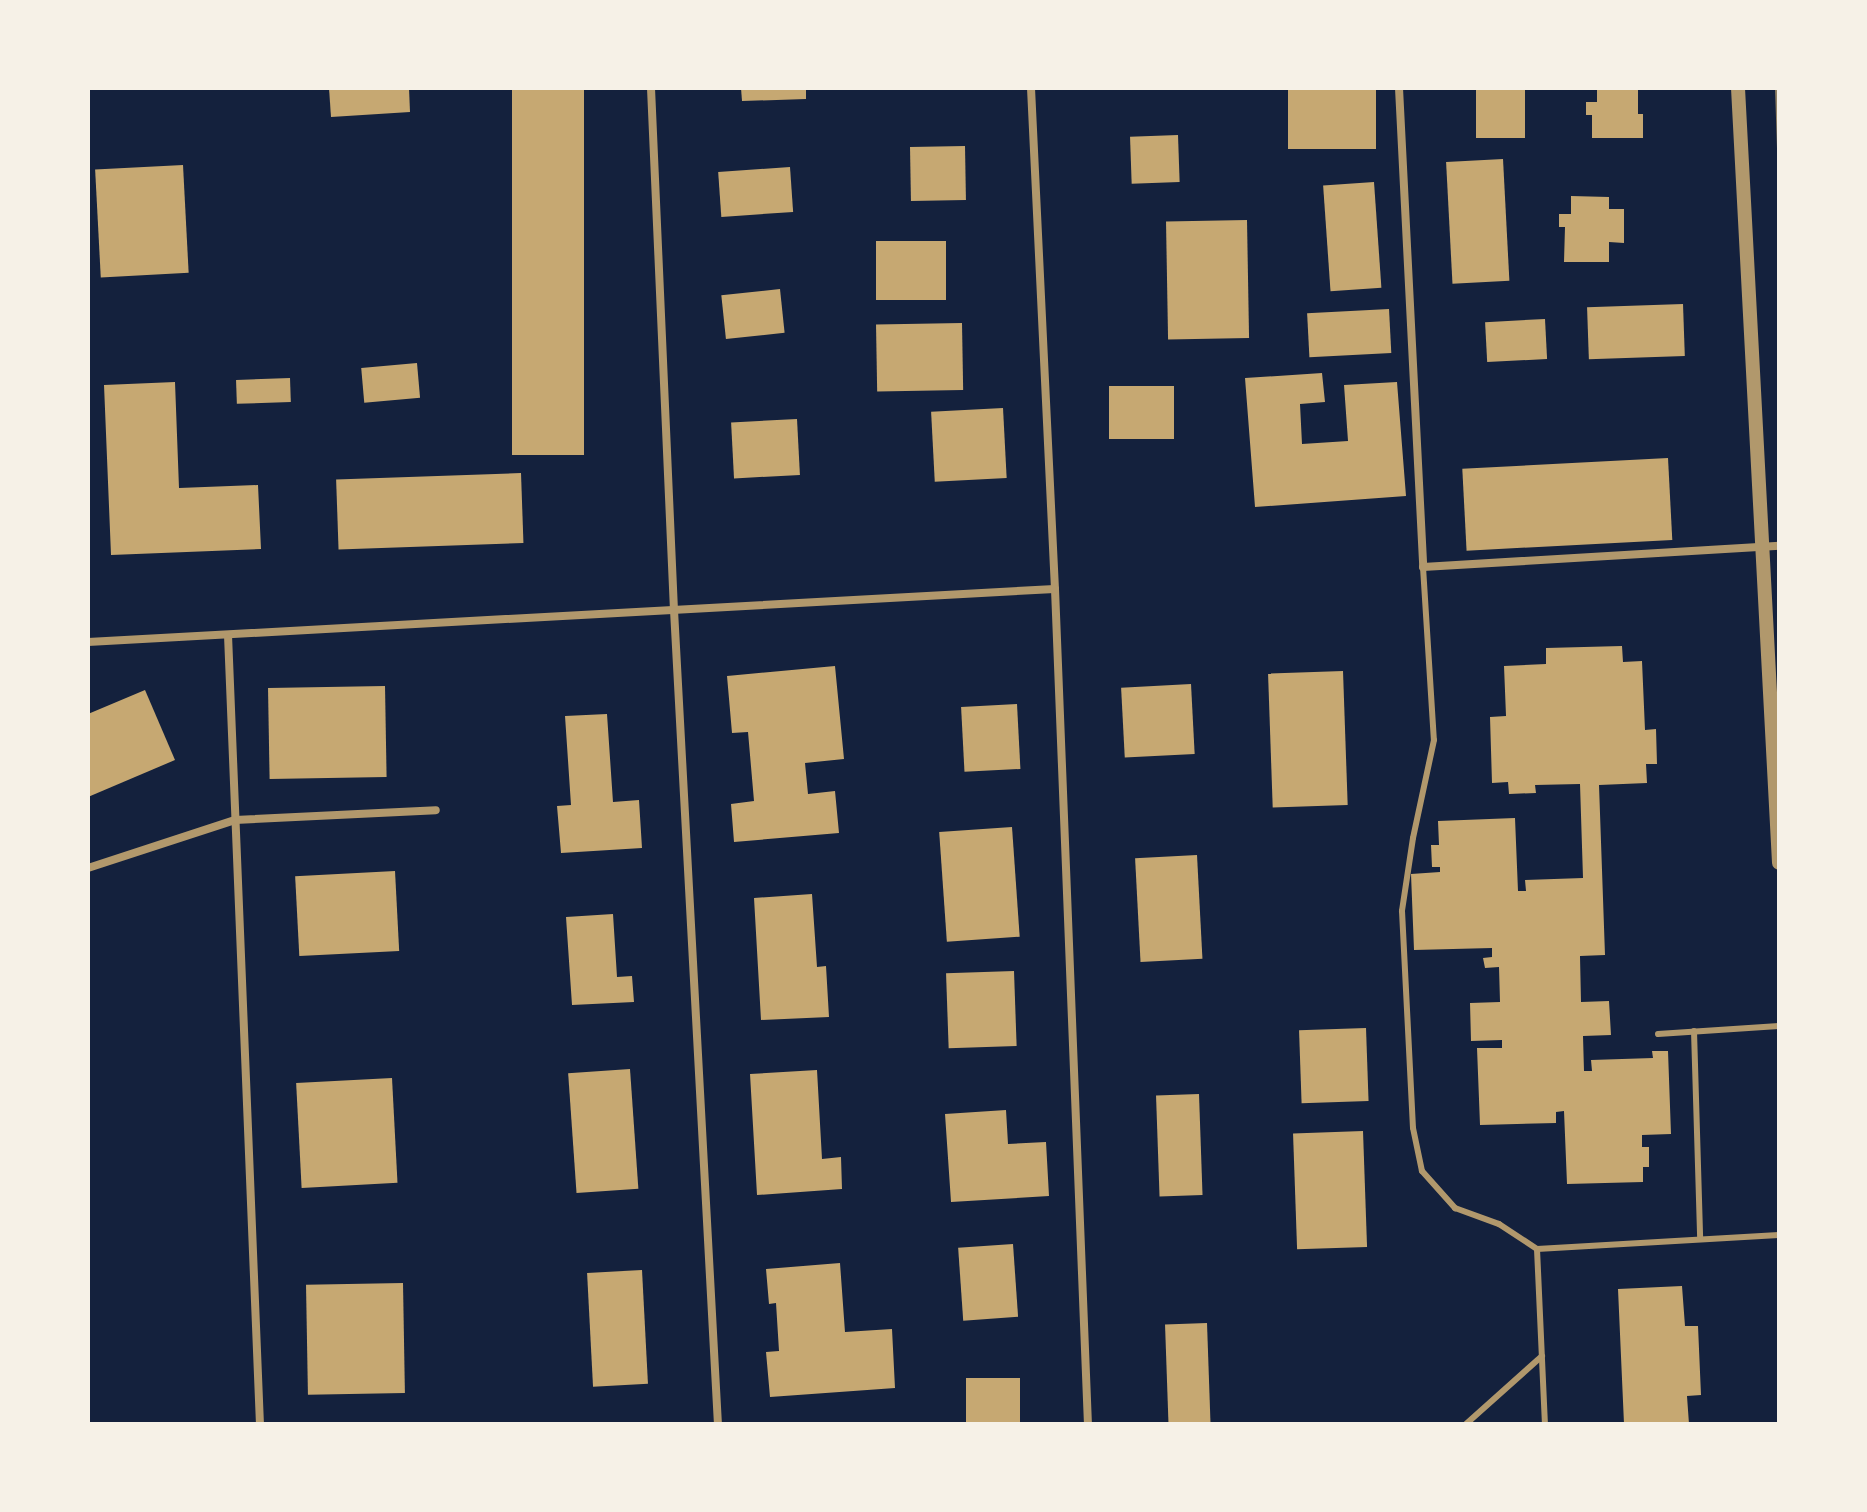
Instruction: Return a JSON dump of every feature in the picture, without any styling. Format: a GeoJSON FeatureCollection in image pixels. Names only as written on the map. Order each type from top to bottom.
{"type":"FeatureCollection","features":[{"type":"Feature","properties":{"kind":"street"},"geometry":{"type":"LineString","coordinates":[[651,88],[674,610],[718,1424]]}},
{"type":"Feature","properties":{"kind":"street"},"geometry":{"type":"LineString","coordinates":[[1031,88],[1055,589],[1088,1424]]}},
{"type":"Feature","properties":{"kind":"street"},"geometry":{"type":"LineString","coordinates":[[1399,88],[1423,567],[1779,546]]}},
{"type":"Feature","properties":{"kind":"street"},"geometry":{"type":"LineString","coordinates":[[1738,88],[1779,863]]}},
{"type":"Feature","properties":{"kind":"street"},"geometry":{"type":"LineString","coordinates":[[88,642],[1055,589]]}},
{"type":"Feature","properties":{"kind":"street"},"geometry":{"type":"LineString","coordinates":[[228,635],[260,1424]]}},
{"type":"Feature","properties":{"kind":"street"},"geometry":{"type":"LineString","coordinates":[[88,868],[235,820],[436,810]]}},
{"type":"Feature","properties":{"kind":"lane"},"geometry":{"type":"LineString","coordinates":[[1423,567],[1434,740],[1413,838],[1402,911],[1413,1128],[1422,1171],[1455,1208],[1499,1224],[1537,1249],[1779,1235]]}},
{"type":"Feature","properties":{"kind":"lane"},"geometry":{"type":"LineString","coordinates":[[1658,1034],[1779,1026]]}},
{"type":"Feature","properties":{"kind":"lane"},"geometry":{"type":"LineString","coordinates":[[1694,1031],[1700,1239]]}},
{"type":"Feature","properties":{"kind":"lane"},"geometry":{"type":"LineString","coordinates":[[1537,1249],[1545,1424]]}},
{"type":"Feature","properties":{"kind":"lane"},"geometry":{"type":"LineString","coordinates":[[1466,1424],[1542,1356]]}},
{"type":"Feature","properties":{"kind":"building"},"geometry":{"type":"Polygon","coordinates":[[[329,88],[409,88],[410,112],[331,117],[329,88]]]}},
{"type":"Feature","properties":{"kind":"building"},"geometry":{"type":"Polygon","coordinates":[[[512,88],[584,88],[584,455],[512,455],[512,88]]]}},
{"type":"Feature","properties":{"kind":"building"},"geometry":{"type":"Polygon","coordinates":[[[741,88],[806,88],[806,99],[742,101],[741,88]]]}},
{"type":"Feature","properties":{"kind":"building"},"geometry":{"type":"Polygon","coordinates":[[[1288,88],[1376,88],[1376,149],[1288,149],[1288,88]]]}},
{"type":"Feature","properties":{"kind":"building"},"geometry":{"type":"Polygon","coordinates":[[[1476,88],[1525,88],[1525,138],[1476,138],[1476,88]]]}},
{"type":"Feature","properties":{"kind":"building"},"geometry":{"type":"Polygon","coordinates":[[[1597,88],[1638,88],[1638,114],[1643,114],[1643,138],[1592,138],[1592,115],[1586,115],[1586,102],[1597,102],[1597,88]]]}},
{"type":"Feature","properties":{"kind":"building"},"geometry":{"type":"Polygon","coordinates":[[[1178,135],[1180,182],[1132,184],[1130,137],[1178,135]]]}},
{"type":"Feature","properties":{"kind":"building"},"geometry":{"type":"Polygon","coordinates":[[[965,146],[966,200],[911,201],[910,147],[965,146]]]}},
{"type":"Feature","properties":{"kind":"building"},"geometry":{"type":"Polygon","coordinates":[[[1503,159],[1509,281],[1452,284],[1446,162],[1503,159]]]}},
{"type":"Feature","properties":{"kind":"building"},"geometry":{"type":"Polygon","coordinates":[[[183,165],[189,273],[101,277],[95,170],[183,165]]]}},
{"type":"Feature","properties":{"kind":"building"},"geometry":{"type":"Polygon","coordinates":[[[790,167],[793,212],[721,217],[718,172],[790,167]]]}},
{"type":"Feature","properties":{"kind":"building"},"geometry":{"type":"Polygon","coordinates":[[[1374,182],[1381,288],[1331,291],[1323,186],[1374,182]]]}},
{"type":"Feature","properties":{"kind":"building"},"geometry":{"type":"Polygon","coordinates":[[[1571,196],[1609,197],[1609,209],[1624,209],[1624,243],[1609,242],[1609,262],[1564,262],[1565,227],[1559,227],[1559,214],[1571,214],[1571,196]]]}},
{"type":"Feature","properties":{"kind":"building"},"geometry":{"type":"Polygon","coordinates":[[[1247,220],[1249,338],[1168,339],[1166,221],[1247,220]]]}},
{"type":"Feature","properties":{"kind":"building"},"geometry":{"type":"Polygon","coordinates":[[[876,241],[946,241],[946,300],[876,300],[876,241]]]}},
{"type":"Feature","properties":{"kind":"building"},"geometry":{"type":"Polygon","coordinates":[[[780,289],[785,333],[726,339],[721,295],[780,289]]]}},
{"type":"Feature","properties":{"kind":"building"},"geometry":{"type":"Polygon","coordinates":[[[1683,304],[1685,356],[1589,359],[1587,307],[1683,304]]]}},
{"type":"Feature","properties":{"kind":"building"},"geometry":{"type":"Polygon","coordinates":[[[1389,309],[1391,353],[1309,357],[1307,313],[1389,309]]]}},
{"type":"Feature","properties":{"kind":"building"},"geometry":{"type":"Polygon","coordinates":[[[1545,319],[1547,359],[1487,362],[1485,322],[1545,319]]]}},
{"type":"Feature","properties":{"kind":"building"},"geometry":{"type":"Polygon","coordinates":[[[962,323],[963,390],[877,391],[876,325],[962,323]]]}},
{"type":"Feature","properties":{"kind":"building"},"geometry":{"type":"Polygon","coordinates":[[[417,363],[420,398],[364,403],[361,368],[417,363]]]}},
{"type":"Feature","properties":{"kind":"building"},"geometry":{"type":"Polygon","coordinates":[[[1322,373],[1325,402],[1300,404],[1302,444],[1348,441],[1344,385],[1397,382],[1406,496],[1255,507],[1245,378],[1322,373]]]}},
{"type":"Feature","properties":{"kind":"building"},"geometry":{"type":"Polygon","coordinates":[[[290,378],[291,402],[237,404],[236,380],[290,378]]]}},
{"type":"Feature","properties":{"kind":"building"},"geometry":{"type":"Polygon","coordinates":[[[175,382],[179,488],[258,485],[261,549],[111,555],[104,385],[175,382]]]}},
{"type":"Feature","properties":{"kind":"building"},"geometry":{"type":"Polygon","coordinates":[[[1109,386],[1174,386],[1174,439],[1109,439],[1109,386]]]}},
{"type":"Feature","properties":{"kind":"building"},"geometry":{"type":"Polygon","coordinates":[[[1003,408],[1007,478],[935,482],[931,412],[1003,408]]]}},
{"type":"Feature","properties":{"kind":"building"},"geometry":{"type":"Polygon","coordinates":[[[797,419],[800,475],[734,478],[731,422],[797,419]]]}},
{"type":"Feature","properties":{"kind":"building"},"geometry":{"type":"Polygon","coordinates":[[[1668,458],[1672,540],[1467,551],[1462,469],[1668,458]]]}},
{"type":"Feature","properties":{"kind":"building"},"geometry":{"type":"Polygon","coordinates":[[[521,473],[523,543],[339,549],[336,479],[521,473]]]}},
{"type":"Feature","properties":{"kind":"building"},"geometry":{"type":"Polygon","coordinates":[[[1622,646],[1623,662],[1642,661],[1645,730],[1656,729],[1657,764],[1646,764],[1647,783],[1599,785],[1605,955],[1580,956],[1581,1002],[1609,1001],[1611,1035],[1583,1036],[1584,1071],[1592,1071],[1591,1060],[1653,1058],[1652,1051],[1668,1051],[1671,1134],[1642,1135],[1642,1147],[1649,1147],[1649,1167],[1643,1167],[1643,1182],[1567,1184],[1564,1111],[1556,1112],[1556,1123],[1480,1125],[1477,1048],[1502,1048],[1502,1040],[1471,1041],[1470,1003],[1500,1002],[1499,967],[1485,968],[1483,958],[1492,957],[1492,948],[1414,950],[1411,874],[1440,872],[1440,867],[1432,867],[1431,845],[1439,845],[1438,821],[1515,818],[1518,891],[1526,891],[1525,880],[1583,878],[1580,784],[1535,785],[1536,793],[1509,794],[1508,782],[1492,783],[1490,717],[1506,716],[1504,666],[1546,664],[1546,648],[1622,646]]]}},
{"type":"Feature","properties":{"kind":"building"},"geometry":{"type":"Polygon","coordinates":[[[835,666],[844,759],[805,763],[808,794],[835,791],[839,833],[734,842],[731,804],[754,801],[748,732],[732,733],[727,676],[835,666]]]}},
{"type":"Feature","properties":{"kind":"building"},"geometry":{"type":"Polygon","coordinates":[[[1343,671],[1348,805],[1273,808],[1268,674],[1343,671]]]}},
{"type":"Feature","properties":{"kind":"building"},"geometry":{"type":"Polygon","coordinates":[[[1191,684],[1195,754],[1125,758],[1121,688],[1191,684]]]}},
{"type":"Feature","properties":{"kind":"building"},"geometry":{"type":"Polygon","coordinates":[[[385,686],[387,777],[270,779],[268,688],[385,686]]]}},
{"type":"Feature","properties":{"kind":"building"},"geometry":{"type":"Polygon","coordinates":[[[145,690],[175,760],[88,797],[88,714],[145,690]]]}},
{"type":"Feature","properties":{"kind":"building"},"geometry":{"type":"Polygon","coordinates":[[[1017,704],[1020,769],[964,772],[961,707],[1017,704]]]}},
{"type":"Feature","properties":{"kind":"building"},"geometry":{"type":"Polygon","coordinates":[[[607,714],[613,802],[639,800],[642,848],[561,853],[557,806],[571,805],[565,716],[607,714]]]}},
{"type":"Feature","properties":{"kind":"building"},"geometry":{"type":"Polygon","coordinates":[[[1012,827],[1020,937],[947,942],[939,832],[1012,827]]]}},
{"type":"Feature","properties":{"kind":"building"},"geometry":{"type":"Polygon","coordinates":[[[1197,855],[1202,959],[1141,962],[1135,858],[1197,855]]]}},
{"type":"Feature","properties":{"kind":"building"},"geometry":{"type":"Polygon","coordinates":[[[395,871],[399,951],[299,956],[295,876],[395,871]]]}},
{"type":"Feature","properties":{"kind":"building"},"geometry":{"type":"Polygon","coordinates":[[[812,894],[817,967],[826,966],[829,1017],[761,1020],[754,898],[812,894]]]}},
{"type":"Feature","properties":{"kind":"building"},"geometry":{"type":"Polygon","coordinates":[[[613,914],[617,977],[632,976],[634,1002],[572,1005],[566,917],[613,914]]]}},
{"type":"Feature","properties":{"kind":"building"},"geometry":{"type":"Polygon","coordinates":[[[1014,971],[1017,1046],[949,1048],[946,973],[1014,971]]]}},
{"type":"Feature","properties":{"kind":"building"},"geometry":{"type":"Polygon","coordinates":[[[1366,1028],[1369,1101],[1302,1103],[1299,1030],[1366,1028]]]}},
{"type":"Feature","properties":{"kind":"building"},"geometry":{"type":"Polygon","coordinates":[[[630,1069],[638,1189],[577,1193],[568,1073],[630,1069]]]}},
{"type":"Feature","properties":{"kind":"building"},"geometry":{"type":"Polygon","coordinates":[[[817,1070],[822,1159],[841,1157],[842,1189],[757,1195],[750,1074],[817,1070]]]}},
{"type":"Feature","properties":{"kind":"building"},"geometry":{"type":"Polygon","coordinates":[[[392,1078],[397,1183],[302,1188],[296,1083],[392,1078]]]}},
{"type":"Feature","properties":{"kind":"building"},"geometry":{"type":"Polygon","coordinates":[[[1199,1094],[1203,1195],[1160,1196],[1156,1096],[1199,1094]]]}},
{"type":"Feature","properties":{"kind":"building"},"geometry":{"type":"Polygon","coordinates":[[[1006,1110],[1008,1144],[1046,1142],[1049,1196],[951,1202],[945,1114],[1006,1110]]]}},
{"type":"Feature","properties":{"kind":"building"},"geometry":{"type":"Polygon","coordinates":[[[1363,1131],[1367,1247],[1297,1249],[1293,1133],[1363,1131]]]}},
{"type":"Feature","properties":{"kind":"building"},"geometry":{"type":"Polygon","coordinates":[[[1013,1244],[1018,1317],[963,1321],[958,1248],[1013,1244]]]}},
{"type":"Feature","properties":{"kind":"building"},"geometry":{"type":"Polygon","coordinates":[[[840,1263],[845,1332],[892,1329],[895,1388],[770,1397],[766,1352],[779,1351],[776,1303],[769,1304],[766,1269],[840,1263]]]}},
{"type":"Feature","properties":{"kind":"building"},"geometry":{"type":"Polygon","coordinates":[[[642,1270],[648,1384],[593,1387],[587,1273],[642,1270]]]}},
{"type":"Feature","properties":{"kind":"building"},"geometry":{"type":"Polygon","coordinates":[[[403,1283],[405,1393],[308,1395],[306,1285],[403,1283]]]}},
{"type":"Feature","properties":{"kind":"building"},"geometry":{"type":"Polygon","coordinates":[[[1682,1286],[1685,1326],[1698,1326],[1701,1395],[1687,1396],[1689,1424],[1624,1424],[1618,1289],[1682,1286]]]}},
{"type":"Feature","properties":{"kind":"building"},"geometry":{"type":"Polygon","coordinates":[[[1207,1323],[1210,1422],[1168,1423],[1165,1324],[1207,1323]]]}},
{"type":"Feature","properties":{"kind":"building"},"geometry":{"type":"Polygon","coordinates":[[[966,1378],[1020,1378],[1020,1424],[966,1424],[966,1378]]]}},
{"type":"Feature","properties":{"kind":"tram line"},"geometry":{"type":"LineString","coordinates":[[1776,88],[1779,177]]}}]}
